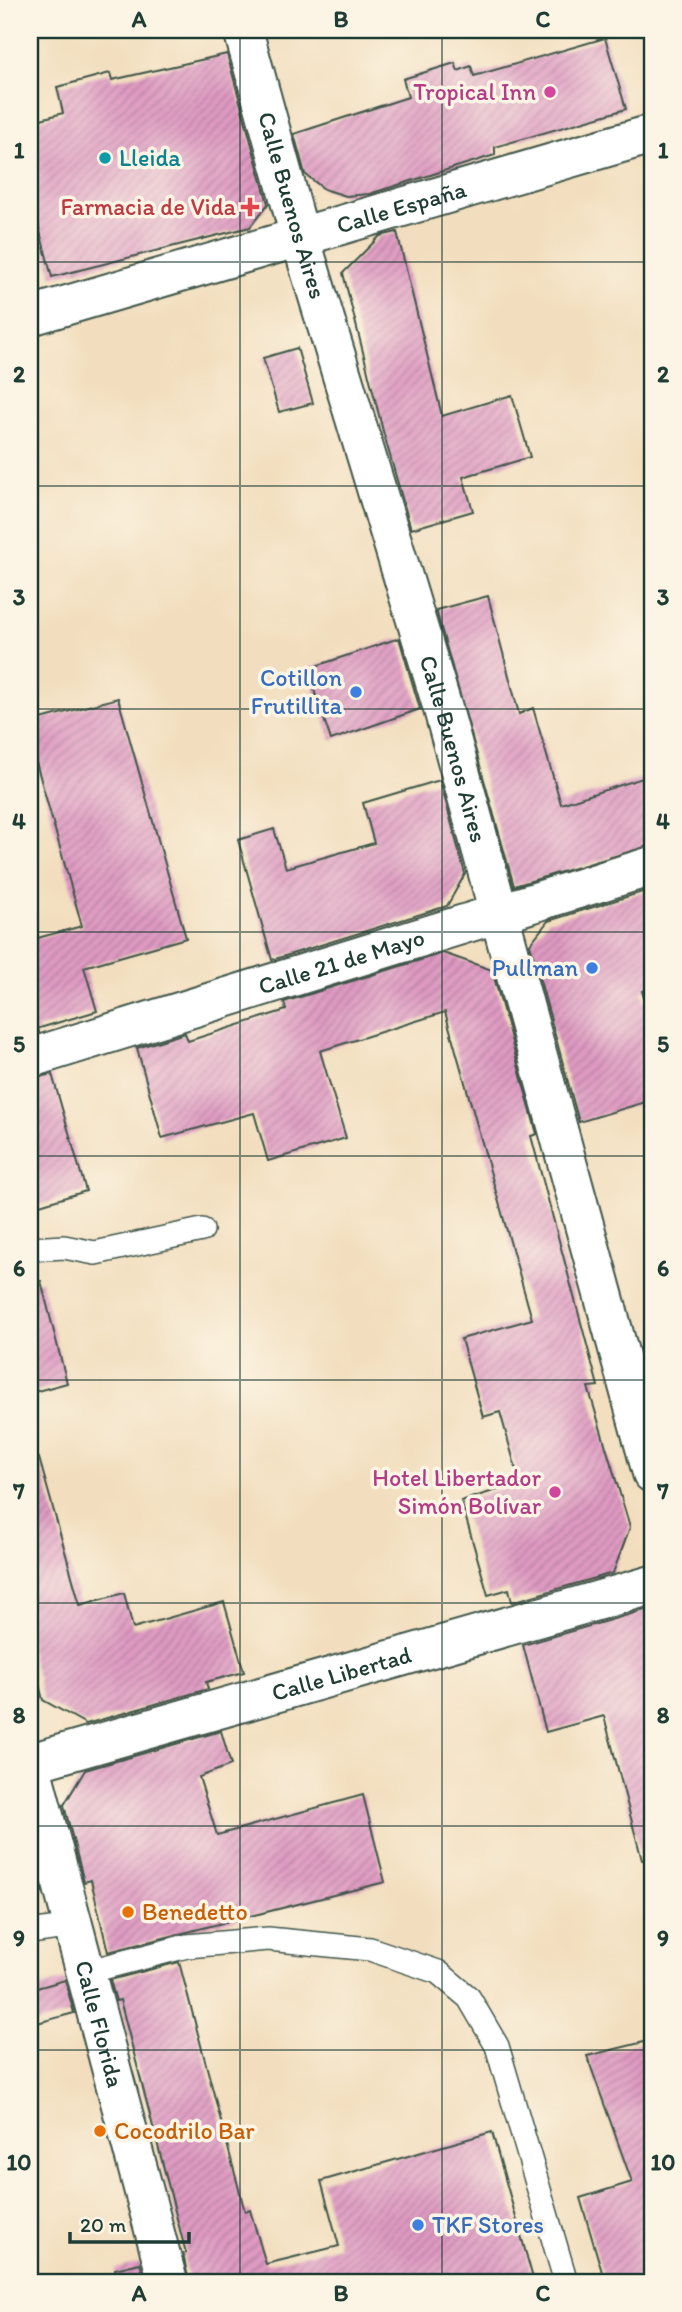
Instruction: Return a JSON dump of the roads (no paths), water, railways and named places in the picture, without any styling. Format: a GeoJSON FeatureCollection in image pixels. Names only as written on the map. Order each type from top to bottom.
{"type":"FeatureCollection","features":[{"type":"Feature","properties":{"kind":"street","name":"Calle Buenos Aires"},"geometry":{"type":"LineString","coordinates":[[243,30],[300,237],[449,707],[499,912],[652,1473]]}},
{"type":"Feature","properties":{"kind":"street","name":"Calle España"},"geometry":{"type":"LineString","coordinates":[[30,316],[652,134]]}},
{"type":"Feature","properties":{"kind":"street","name":"Calle 21 de Mayo"},"geometry":{"type":"LineString","coordinates":[[30,1058],[652,866]]}},
{"type":"Feature","properties":{"kind":"street","name":"Calle Libertad"},"geometry":{"type":"LineString","coordinates":[[30,1763],[652,1585]]}},
{"type":"Feature","properties":{"kind":"street","name":"Calle Florida"},"geometry":{"type":"LineString","coordinates":[[30,1763],[169,2282]]}},
{"type":"Feature","properties":{"kind":"lane"},"geometry":{"type":"LineString","coordinates":[[30,1249],[64,1247],[95,1253],[202,1230]]}},
{"type":"Feature","properties":{"kind":"lane"},"geometry":{"type":"LineString","coordinates":[[30,1932],[73,1926]]}},
{"type":"Feature","properties":{"kind":"lane"},"geometry":{"type":"LineString","coordinates":[[86,1972],[187,1946],[268,1939],[370,1950],[438,1972],[469,1998],[497,2046],[566,2282]]}},
{"type":"Feature","properties":{"kind":"place","name":"Tropical Inn"},"geometry":{"type":"Point","coordinates":[550,92]}},
{"type":"Feature","properties":{"kind":"place","name":"Lleida"},"geometry":{"type":"Point","coordinates":[105,158]}},
{"type":"Feature","properties":{"kind":"place","name":"Farmacia de Vida"},"geometry":{"type":"Point","coordinates":[250,207]}},
{"type":"Feature","properties":{"kind":"place","name":"Cotillon Frutillita"},"geometry":{"type":"Point","coordinates":[356,692]}},
{"type":"Feature","properties":{"kind":"place","name":"Pullman"},"geometry":{"type":"Point","coordinates":[592,968]}},
{"type":"Feature","properties":{"kind":"place","name":"Hotel Libertador Simón Bolívar"},"geometry":{"type":"Point","coordinates":[555,1492]}},
{"type":"Feature","properties":{"kind":"place","name":"Benedetto"},"geometry":{"type":"Point","coordinates":[128,1912]}},
{"type":"Feature","properties":{"kind":"place","name":"Cocodrilo Bar"},"geometry":{"type":"Point","coordinates":[100,2131]}},
{"type":"Feature","properties":{"kind":"place","name":"TKF Stores"},"geometry":{"type":"Point","coordinates":[418,2225]}}]}
